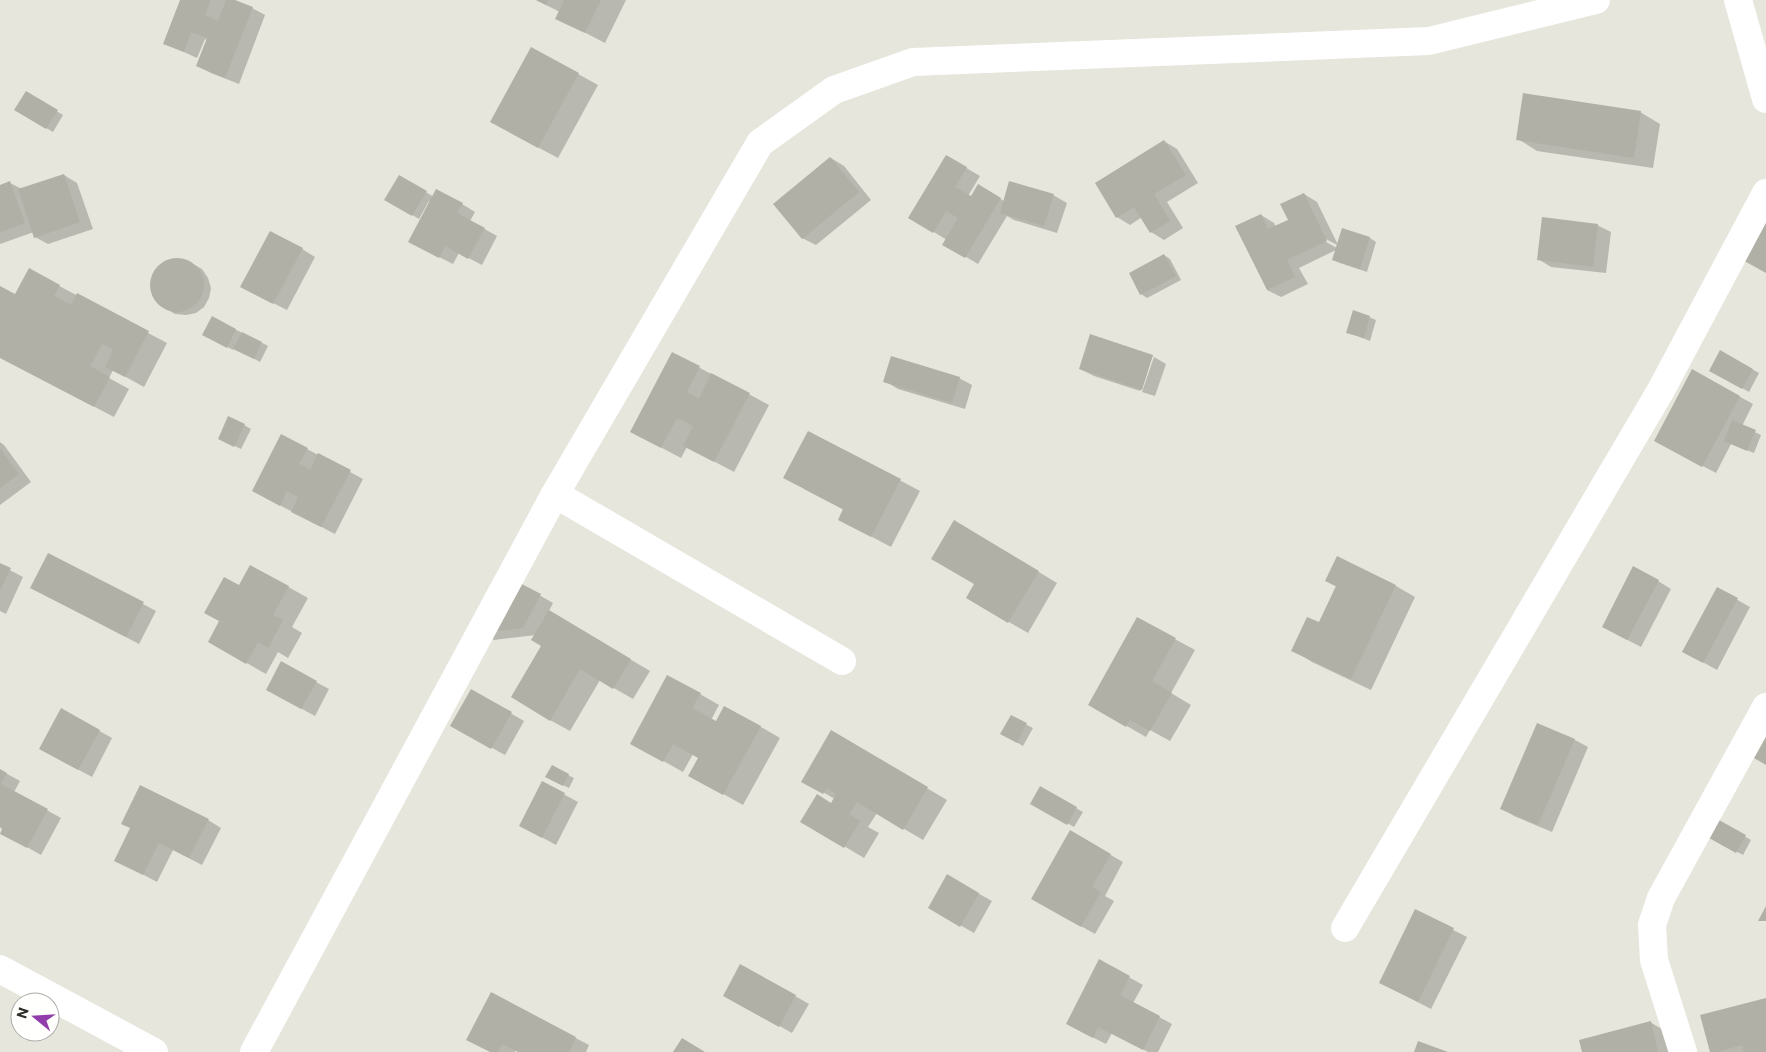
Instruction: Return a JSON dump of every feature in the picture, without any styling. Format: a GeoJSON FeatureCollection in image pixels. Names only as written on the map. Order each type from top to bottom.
{"type":"FeatureCollection","features":[{"type":"Feature","properties":{"kind":"street"},"geometry":{"type":"LineString","coordinates":[[254,1052],[555,494],[760,143],[834,90],[913,62],[1430,41],[1596,0]]}},
{"type":"Feature","properties":{"kind":"street"},"geometry":{"type":"LineString","coordinates":[[1738,0],[1766,99]]}},
{"type":"Feature","properties":{"kind":"street"},"geometry":{"type":"LineString","coordinates":[[1345,928],[1661,390],[1766,193]]}},
{"type":"Feature","properties":{"kind":"street"},"geometry":{"type":"LineString","coordinates":[[555,494],[842,661]]}},
{"type":"Feature","properties":{"kind":"street"},"geometry":{"type":"LineString","coordinates":[[1683,1052],[1654,960],[1652,925],[1661,898],[1766,707]]}},
{"type":"Feature","properties":{"kind":"street"},"geometry":{"type":"LineString","coordinates":[[0,969],[154,1052]]}},
{"type":"Feature","properties":{"kind":"building"},"geometry":{"type":"Polygon","coordinates":[[[180,0],[211,0],[205,15],[218,21],[226,0],[235,0],[253,7],[225,78],[196,66],[207,38],[191,32],[184,52],[163,44],[180,0]]]}},
{"type":"Feature","properties":{"kind":"building"},"geometry":{"type":"Polygon","coordinates":[[[536,0],[548,0],[546,5],[536,0]]]}},
{"type":"Feature","properties":{"kind":"building"},"geometry":{"type":"Polygon","coordinates":[[[564,0],[601,0],[585,33],[555,19],[564,0]]]}},
{"type":"Feature","properties":{"kind":"building"},"geometry":{"type":"Polygon","coordinates":[[[531,47],[579,73],[538,148],[490,122],[531,47]]]}},
{"type":"Feature","properties":{"kind":"building"},"geometry":{"type":"Polygon","coordinates":[[[26,91],[58,110],[46,129],[14,110],[26,91]]]}},
{"type":"Feature","properties":{"kind":"building"},"geometry":{"type":"Polygon","coordinates":[[[1523,93],[1641,111],[1634,158],[1516,140],[1523,93]]]}},
{"type":"Feature","properties":{"kind":"building"},"geometry":{"type":"Polygon","coordinates":[[[1164,140],[1186,175],[1154,194],[1170,221],[1150,233],[1134,207],[1116,218],[1095,183],[1164,140]]]}},
{"type":"Feature","properties":{"kind":"building"},"geometry":{"type":"Polygon","coordinates":[[[946,155],[967,167],[955,187],[971,196],[978,184],[1001,198],[965,258],[942,245],[958,218],[946,211],[933,233],[908,218],[946,155]]]}},
{"type":"Feature","properties":{"kind":"building"},"geometry":{"type":"Polygon","coordinates":[[[830,157],[859,192],[802,239],[773,204],[830,157]]]}},
{"type":"Feature","properties":{"kind":"building"},"geometry":{"type":"Polygon","coordinates":[[[64,174],[80,222],[34,238],[18,189],[64,174]]]}},
{"type":"Feature","properties":{"kind":"building"},"geometry":{"type":"Polygon","coordinates":[[[399,175],[427,191],[412,216],[384,200],[399,175]]]}},
{"type":"Feature","properties":{"kind":"building"},"geometry":{"type":"Polygon","coordinates":[[[10,181],[25,223],[0,232],[0,185],[10,181]]]}},
{"type":"Feature","properties":{"kind":"building"},"geometry":{"type":"Polygon","coordinates":[[[1009,181],[1054,194],[1044,226],[1000,213],[1009,181]]]}},
{"type":"Feature","properties":{"kind":"building"},"geometry":{"type":"Polygon","coordinates":[[[436,189],[463,203],[457,213],[485,228],[468,259],[445,246],[439,258],[408,242],[436,189]]]}},
{"type":"Feature","properties":{"kind":"building"},"geometry":{"type":"Polygon","coordinates":[[[1304,193],[1327,241],[1287,260],[1295,277],[1267,290],[1235,226],[1261,214],[1268,229],[1288,220],[1280,204],[1304,193]]]}},
{"type":"Feature","properties":{"kind":"building"},"geometry":{"type":"Polygon","coordinates":[[[1766,210],[1766,273],[1739,258],[1766,210]]]}},
{"type":"Feature","properties":{"kind":"building"},"geometry":{"type":"Polygon","coordinates":[[[1542,217],[1598,224],[1593,267],[1537,260],[1542,217]]]}},
{"type":"Feature","properties":{"kind":"building"},"geometry":{"type":"Polygon","coordinates":[[[1342,228],[1370,237],[1360,269],[1332,260],[1342,228]]]}},
{"type":"Feature","properties":{"kind":"building"},"geometry":{"type":"Polygon","coordinates":[[[270,231],[303,248],[273,304],[240,287],[270,231]]]}},
{"type":"Feature","properties":{"kind":"building"},"geometry":{"type":"Polygon","coordinates":[[[1164,254],[1176,276],[1140,295],[1129,273],[1164,254]]]}},
{"type":"Feature","properties":{"kind":"building"},"geometry":{"type":"Polygon","coordinates":[[[172,258],[182,258],[192,262],[200,270],[204,285],[200,300],[192,308],[182,312],[172,312],[162,308],[154,300],[150,290],[150,280],[154,270],[162,262],[172,258]]]}},
{"type":"Feature","properties":{"kind":"building"},"geometry":{"type":"Polygon","coordinates":[[[29,268],[60,285],[54,296],[71,305],[77,293],[149,331],[125,377],[105,367],[113,350],[102,344],[90,366],[110,377],[94,407],[0,358],[0,286],[15,294],[29,268]]]}},
{"type":"Feature","properties":{"kind":"building"},"geometry":{"type":"Polygon","coordinates":[[[1353,310],[1370,316],[1364,338],[1346,333],[1353,310]]]}},
{"type":"Feature","properties":{"kind":"building"},"geometry":{"type":"Polygon","coordinates":[[[212,316],[236,329],[227,348],[202,335],[212,316]]]}},
{"type":"Feature","properties":{"kind":"building"},"geometry":{"type":"Polygon","coordinates":[[[242,332],[262,342],[254,359],[233,349],[242,332]]]}},
{"type":"Feature","properties":{"kind":"building"},"geometry":{"type":"Polygon","coordinates":[[[1090,334],[1153,355],[1142,390],[1079,369],[1090,334]]]}},
{"type":"Feature","properties":{"kind":"building"},"geometry":{"type":"Polygon","coordinates":[[[1720,350],[1753,369],[1742,389],[1709,371],[1720,350]]]}},
{"type":"Feature","properties":{"kind":"building"},"geometry":{"type":"Polygon","coordinates":[[[672,352],[700,366],[687,392],[699,399],[711,373],[750,393],[714,462],[683,446],[693,426],[677,418],[661,448],[630,432],[672,352]]]}},
{"type":"Feature","properties":{"kind":"building"},"geometry":{"type":"Polygon","coordinates":[[[891,356],[960,377],[952,403],[883,382],[891,356]]]}},
{"type":"Feature","properties":{"kind":"building"},"geometry":{"type":"Polygon","coordinates":[[[1692,369],[1740,396],[1702,467],[1654,441],[1692,369]]]}},
{"type":"Feature","properties":{"kind":"building"},"geometry":{"type":"Polygon","coordinates":[[[228,416],[245,424],[234,447],[218,439],[228,416]]]}},
{"type":"Feature","properties":{"kind":"building"},"geometry":{"type":"Polygon","coordinates":[[[1732,420],[1756,430],[1747,451],[1724,441],[1732,420]]]}},
{"type":"Feature","properties":{"kind":"building"},"geometry":{"type":"Polygon","coordinates":[[[808,431],[901,479],[871,537],[838,520],[843,509],[783,478],[808,431]]]}},
{"type":"Feature","properties":{"kind":"building"},"geometry":{"type":"Polygon","coordinates":[[[281,434],[308,448],[299,464],[310,470],[318,453],[351,470],[321,527],[291,512],[298,497],[287,491],[280,506],[252,491],[281,434]]]}},
{"type":"Feature","properties":{"kind":"building"},"geometry":{"type":"Polygon","coordinates":[[[0,448],[19,474],[0,488],[0,448]]]}},
{"type":"Feature","properties":{"kind":"building"},"geometry":{"type":"Polygon","coordinates":[[[954,520],[1039,571],[1008,623],[966,598],[974,584],[931,559],[954,520]]]}},
{"type":"Feature","properties":{"kind":"building"},"geometry":{"type":"Polygon","coordinates":[[[48,553],[144,602],[126,637],[30,588],[48,553]]]}},
{"type":"Feature","properties":{"kind":"building"},"geometry":{"type":"Polygon","coordinates":[[[1337,556],[1396,585],[1351,679],[1291,651],[1307,617],[1319,622],[1336,586],[1325,581],[1337,556]]]}},
{"type":"Feature","properties":{"kind":"building"},"geometry":{"type":"Polygon","coordinates":[[[0,563],[11,568],[0,591],[0,563]]]}},
{"type":"Feature","properties":{"kind":"building"},"geometry":{"type":"Polygon","coordinates":[[[250,565],[289,586],[273,615],[283,620],[268,648],[258,642],[246,664],[208,642],[219,621],[204,613],[224,577],[239,585],[250,565]]]}},
{"type":"Feature","properties":{"kind":"building"},"geometry":{"type":"Polygon","coordinates":[[[1633,566],[1659,580],[1627,640],[1602,627],[1633,566]]]}},
{"type":"Feature","properties":{"kind":"building"},"geometry":{"type":"Polygon","coordinates":[[[510,578],[541,594],[523,628],[480,633],[510,578]]]}},
{"type":"Feature","properties":{"kind":"building"},"geometry":{"type":"Polygon","coordinates":[[[1717,587],[1738,598],[1703,663],[1682,652],[1717,587]]]}},
{"type":"Feature","properties":{"kind":"building"},"geometry":{"type":"Polygon","coordinates":[[[549,610],[631,659],[613,689],[580,669],[550,721],[511,697],[541,646],[531,640],[549,610]]]}},
{"type":"Feature","properties":{"kind":"building"},"geometry":{"type":"Polygon","coordinates":[[[1137,617],[1176,638],[1152,681],[1172,693],[1150,731],[1130,720],[1126,727],[1088,705],[1137,617]]]}},
{"type":"Feature","properties":{"kind":"building"},"geometry":{"type":"Polygon","coordinates":[[[281,661],[317,681],[301,709],[266,690],[281,661]]]}},
{"type":"Feature","properties":{"kind":"building"},"geometry":{"type":"Polygon","coordinates":[[[667,675],[701,693],[692,708],[716,721],[724,706],[761,726],[723,795],[688,776],[698,758],[673,744],[663,762],[630,744],[667,675]]]}},
{"type":"Feature","properties":{"kind":"building"},"geometry":{"type":"Polygon","coordinates":[[[471,689],[512,712],[491,749],[450,726],[471,689]]]}},
{"type":"Feature","properties":{"kind":"building"},"geometry":{"type":"Polygon","coordinates":[[[61,708],[100,730],[78,770],[39,749],[61,708]]]}},
{"type":"Feature","properties":{"kind":"building"},"geometry":{"type":"Polygon","coordinates":[[[1011,715],[1027,723],[1017,743],[1000,734],[1011,715]]]}},
{"type":"Feature","properties":{"kind":"building"},"geometry":{"type":"Polygon","coordinates":[[[1537,723],[1575,739],[1538,825],[1500,809],[1537,723]]]}},
{"type":"Feature","properties":{"kind":"building"},"geometry":{"type":"Polygon","coordinates":[[[831,730],[928,787],[903,830],[857,802],[849,814],[860,821],[844,848],[800,822],[817,794],[831,803],[836,794],[827,788],[823,794],[801,782],[831,730]]]}},
{"type":"Feature","properties":{"kind":"building"},"geometry":{"type":"Polygon","coordinates":[[[1766,737],[1766,765],[1754,758],[1766,737]]]}},
{"type":"Feature","properties":{"kind":"building"},"geometry":{"type":"Polygon","coordinates":[[[552,765],[569,774],[563,786],[545,777],[552,765]]]}},
{"type":"Feature","properties":{"kind":"building"},"geometry":{"type":"Polygon","coordinates":[[[0,769],[7,773],[1,784],[48,809],[27,848],[0,834],[2,829],[0,827],[0,769]]]}},
{"type":"Feature","properties":{"kind":"building"},"geometry":{"type":"Polygon","coordinates":[[[542,781],[565,793],[542,838],[519,826],[542,781]]]}},
{"type":"Feature","properties":{"kind":"building"},"geometry":{"type":"Polygon","coordinates":[[[140,785],[209,819],[189,858],[159,843],[143,875],[114,861],[130,828],[121,824],[140,785]]]}},
{"type":"Feature","properties":{"kind":"building"},"geometry":{"type":"Polygon","coordinates":[[[1040,786],[1077,807],[1067,825],[1030,804],[1040,786]]]}},
{"type":"Feature","properties":{"kind":"building"},"geometry":{"type":"Polygon","coordinates":[[[1719,820],[1746,835],[1736,853],[1709,838],[1719,820]]]}},
{"type":"Feature","properties":{"kind":"building"},"geometry":{"type":"Polygon","coordinates":[[[1070,830],[1111,854],[1092,887],[1101,892],[1081,927],[1031,899],[1070,830]]]}},
{"type":"Feature","properties":{"kind":"building"},"geometry":{"type":"Polygon","coordinates":[[[947,874],[979,893],[960,927],[928,908],[947,874]]]}},
{"type":"Feature","properties":{"kind":"building"},"geometry":{"type":"Polygon","coordinates":[[[1766,906],[1766,921],[1758,921],[1766,906]]]}},
{"type":"Feature","properties":{"kind":"building"},"geometry":{"type":"Polygon","coordinates":[[[1415,909],[1454,928],[1418,1002],[1379,983],[1415,909]]]}},
{"type":"Feature","properties":{"kind":"building"},"geometry":{"type":"Polygon","coordinates":[[[1099,959],[1130,976],[1120,995],[1160,1016],[1143,1050],[1098,1027],[1093,1038],[1066,1024],[1099,959]]]}},
{"type":"Feature","properties":{"kind":"building"},"geometry":{"type":"Polygon","coordinates":[[[740,964],[796,995],[779,1027],[723,996],[740,964]]]}},
{"type":"Feature","properties":{"kind":"building"},"geometry":{"type":"Polygon","coordinates":[[[491,992],[576,1037],[569,1052],[518,1052],[502,1044],[498,1052],[490,1052],[466,1040],[491,992]]]}},
{"type":"Feature","properties":{"kind":"building"},"geometry":{"type":"Polygon","coordinates":[[[1766,998],[1766,1052],[1744,1052],[1742,1045],[1710,1052],[1700,1015],[1766,998]]]}},
{"type":"Feature","properties":{"kind":"building"},"geometry":{"type":"Polygon","coordinates":[[[1651,1021],[1658,1052],[1582,1052],[1579,1040],[1651,1021]]]}},
{"type":"Feature","properties":{"kind":"building"},"geometry":{"type":"Polygon","coordinates":[[[682,1038],[705,1052],[673,1052],[682,1038]]]}},
{"type":"Feature","properties":{"kind":"building"},"geometry":{"type":"Polygon","coordinates":[[[1418,1041],[1448,1052],[1414,1052],[1418,1041]]]}}]}
